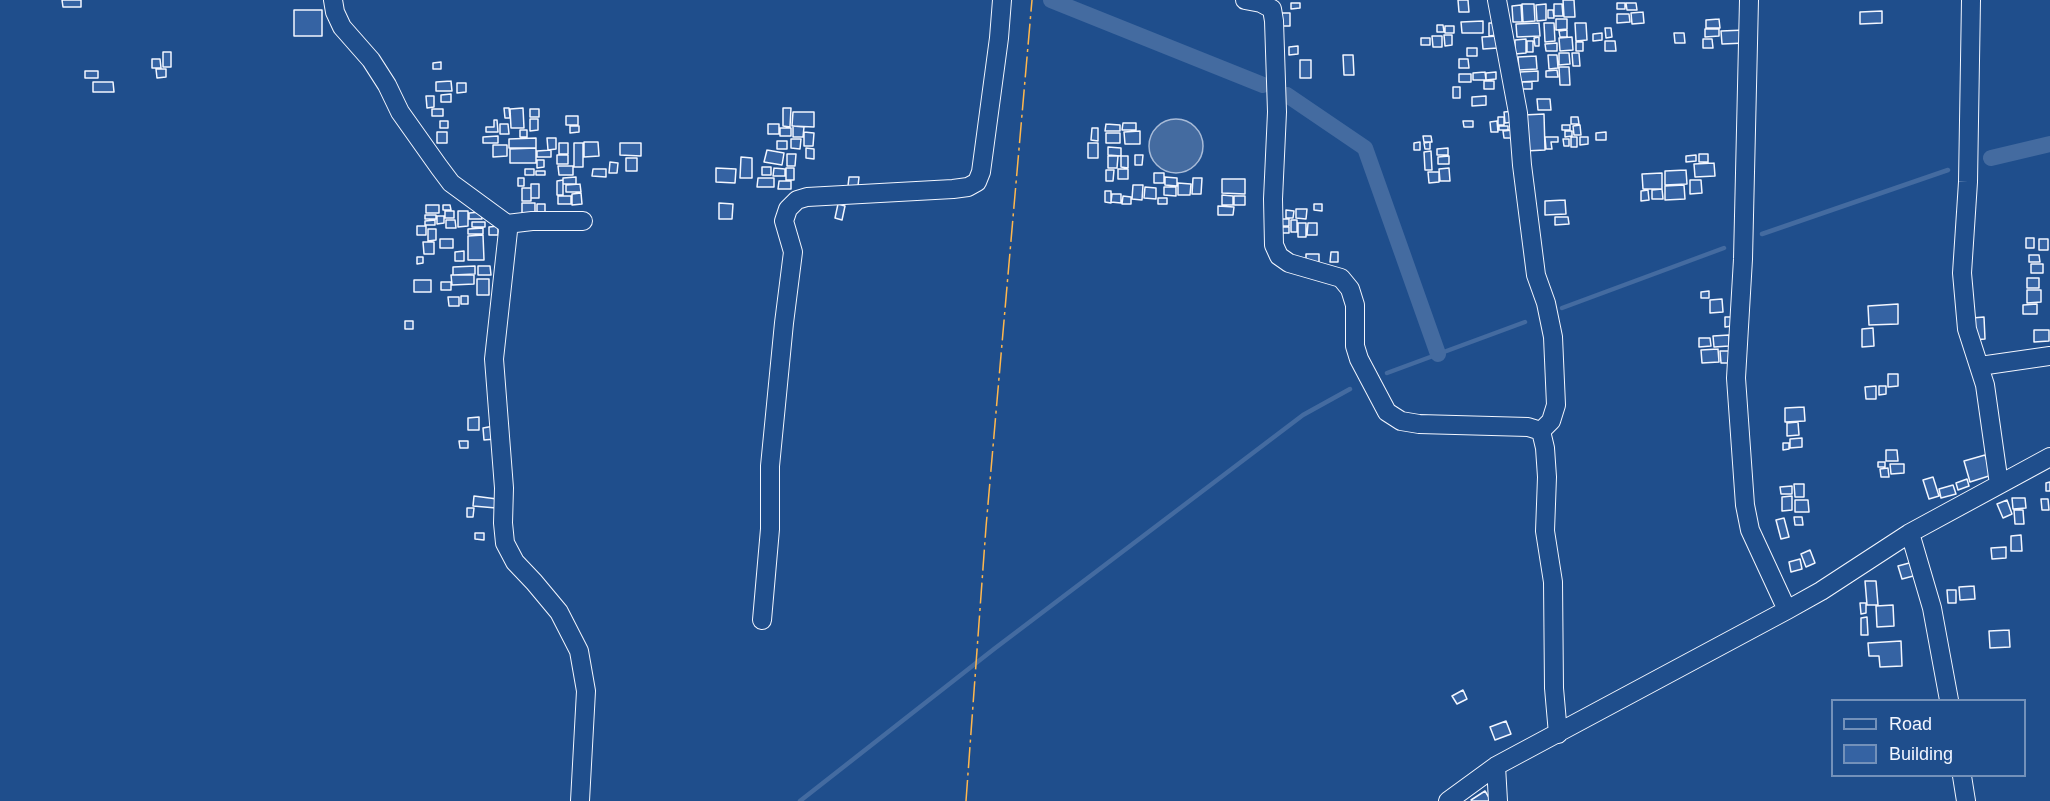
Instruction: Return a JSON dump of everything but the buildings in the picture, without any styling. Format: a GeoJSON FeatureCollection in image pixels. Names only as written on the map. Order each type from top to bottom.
{"type":"FeatureCollection","features":[{"type":"Feature","properties":{"kind":"street"},"geometry":{"type":"LineString","coordinates":[[333,0],[335,12],[342,27],[371,60],[400,112],[451,183],[507,224],[532,221],[583,221]]}},
{"type":"Feature","properties":{"kind":"street"},"geometry":{"type":"LineString","coordinates":[[762,620],[770,529],[770,466],[792,252],[784,221],[788,209],[797,200],[807,197],[952,189],[968,187],[977,182],[983,161],[1002,0]]}},
{"type":"Feature","properties":{"kind":"street"},"geometry":{"type":"LineString","coordinates":[[1245,0],[1272,5],[1277,112],[1273,199],[1274,244],[1279,256],[1289,263],[1341,278],[1350,289],[1355,305],[1355,346],[1359,359],[1387,412],[1401,421],[1419,424],[1528,427],[1541,431]]}},
{"type":"Feature","properties":{"kind":"street"},"geometry":{"type":"LineString","coordinates":[[1497,0],[1518,112],[1522,165],[1536,275],[1546,303],[1553,337],[1556,405],[1551,421],[1541,431]]}},
{"type":"Feature","properties":{"kind":"street"},"geometry":{"type":"LineString","coordinates":[[1749,0],[1743,259],[1736,378],[1745,505],[1750,530],[1787,610]]}},
{"type":"Feature","properties":{"kind":"street"},"geometry":{"type":"LineString","coordinates":[[1971,0],[1968,182],[1962,273],[1967,330],[1985,385],[1999,484]]}},
{"type":"Feature","properties":{"kind":"street"},"geometry":{"type":"LineString","coordinates":[[507,224],[494,359],[504,489],[505,543],[515,562],[559,612],[579,651],[586,691],[580,801]]}},
{"type":"Feature","properties":{"kind":"street"},"geometry":{"type":"LineString","coordinates":[[1980,366],[2050,356]]}},
{"type":"Feature","properties":{"kind":"street"},"geometry":{"type":"LineString","coordinates":[[1541,431],[1547,477],[1545,531],[1553,582],[1554,688],[1558,734]]}},
{"type":"Feature","properties":{"kind":"street"},"geometry":{"type":"LineString","coordinates":[[1448,801],[1496,766],[1787,610],[1821,591],[1910,533],[2050,457]]}},
{"type":"Feature","properties":{"kind":"street"},"geometry":{"type":"LineString","coordinates":[[1910,533],[1932,608],[1949,699]]}},
{"type":"Feature","properties":{"kind":"street"},"geometry":{"type":"LineString","coordinates":[[1496,766],[1498,801]]}},
{"type":"Feature","properties":{"kind":"street"},"geometry":{"type":"LineString","coordinates":[[1962,777],[1966,801]]}},
{"type":"Feature","properties":{"kind":"water"},"geometry":{"type":"Polygon","coordinates":[[[1176,119],[1195,127],[1203,146],[1195,165],[1176,173],[1157,165],[1149,146],[1157,127],[1176,119]]]}},
{"type":"Feature","properties":{"kind":"waterway"},"geometry":{"type":"LineString","coordinates":[[1051,0],[1263,85]]}},
{"type":"Feature","properties":{"kind":"waterway"},"geometry":{"type":"LineString","coordinates":[[1287,95],[1365,148],[1438,354]]}},
{"type":"Feature","properties":{"kind":"waterway"},"geometry":{"type":"LineString","coordinates":[[1991,158],[2050,144]]}},
{"type":"Feature","properties":{"kind":"waterway"},"geometry":{"type":"LineString","coordinates":[[1762,234],[1948,170]]}},
{"type":"Feature","properties":{"kind":"waterway"},"geometry":{"type":"LineString","coordinates":[[1562,308],[1724,248]]}},
{"type":"Feature","properties":{"kind":"waterway"},"geometry":{"type":"LineString","coordinates":[[1387,373],[1525,322]]}},
{"type":"Feature","properties":{"kind":"waterway"},"geometry":{"type":"LineString","coordinates":[[800,801],[994,649],[1303,415],[1350,389]]}},
{"type":"Feature","properties":{"kind":"power"},"geometry":{"type":"LineString","coordinates":[[966,801],[986,527],[1032,0]]}}]}
